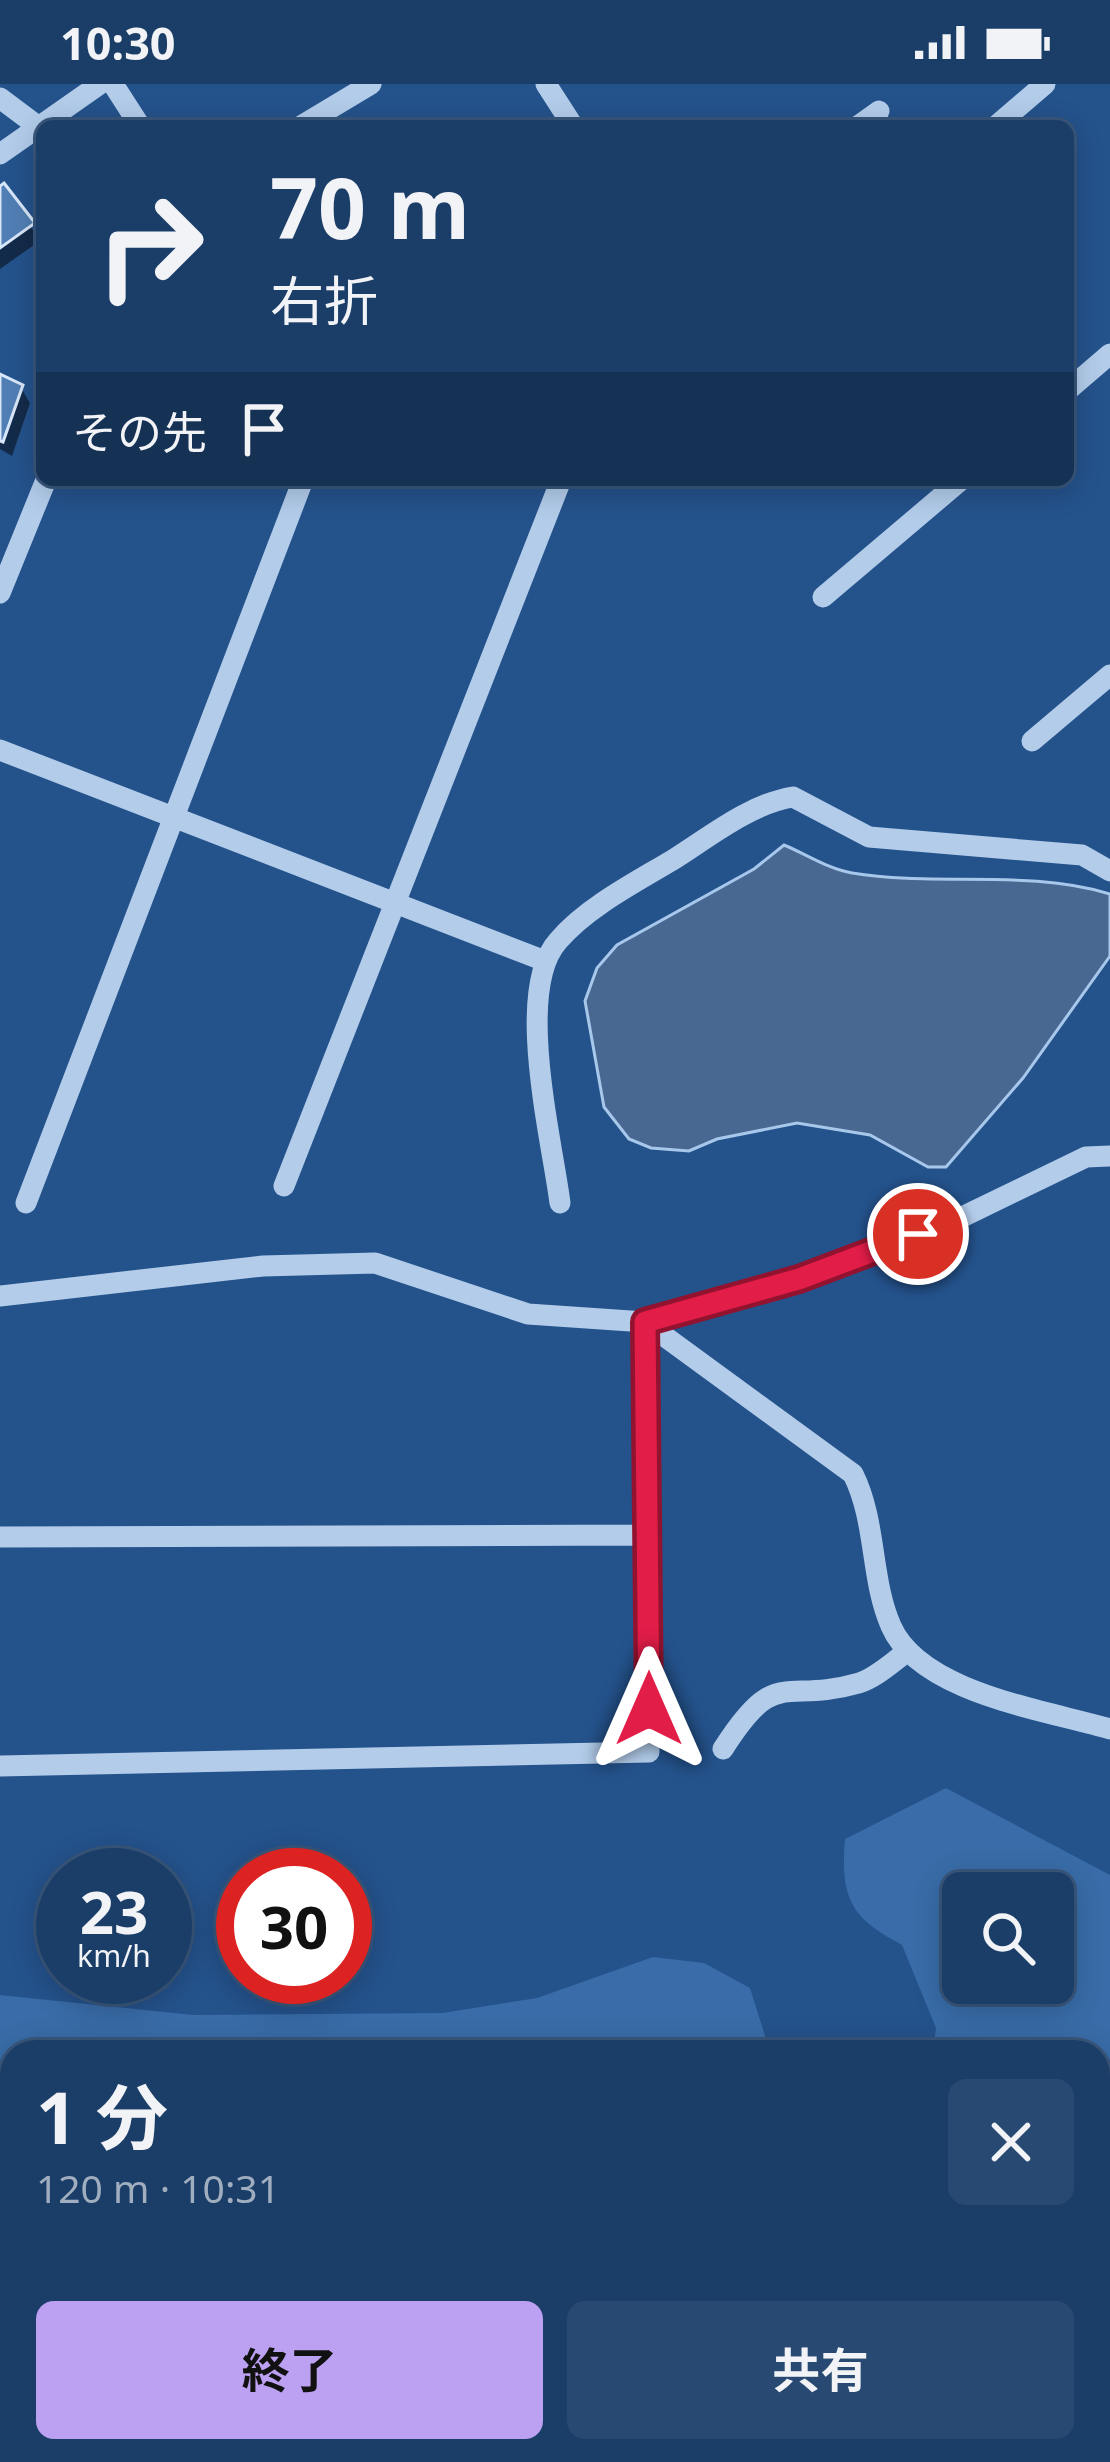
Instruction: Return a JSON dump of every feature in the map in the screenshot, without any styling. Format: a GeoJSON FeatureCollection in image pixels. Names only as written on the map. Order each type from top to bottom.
{"type":"FeatureCollection","features":[{"type":"Feature","properties":{"kind":"street"},"geometry":{"type":"LineString","coordinates":[[44,120],[100,84]]}},
{"type":"Feature","properties":{"kind":"street"},"geometry":{"type":"LineString","coordinates":[[113,84],[136,120]]}},
{"type":"Feature","properties":{"kind":"street"},"geometry":{"type":"LineString","coordinates":[[311,120],[371,84]]}},
{"type":"Feature","properties":{"kind":"street"},"geometry":{"type":"LineString","coordinates":[[546,84],[569,120]]}},
{"type":"Feature","properties":{"kind":"street"},"geometry":{"type":"LineString","coordinates":[[1003,120],[1045,84]]}},
{"type":"Feature","properties":{"kind":"street"},"geometry":{"type":"LineString","coordinates":[[0,98],[36,125],[0,154]]}},
{"type":"Feature","properties":{"kind":"street"},"geometry":{"type":"LineString","coordinates":[[866,120],[879,111]]}},
{"type":"Feature","properties":{"kind":"street"},"geometry":{"type":"LineString","coordinates":[[1074,385],[1110,354]]}},
{"type":"Feature","properties":{"kind":"street"},"geometry":{"type":"LineString","coordinates":[[0,593],[44,486]]}},
{"type":"Feature","properties":{"kind":"street"},"geometry":{"type":"LineString","coordinates":[[26,1203],[301,486]]}},
{"type":"Feature","properties":{"kind":"street"},"geometry":{"type":"LineString","coordinates":[[284,1186],[559,486]]}},
{"type":"Feature","properties":{"kind":"street"},"geometry":{"type":"LineString","coordinates":[[823,596],[954,486]]}},
{"type":"Feature","properties":{"kind":"street"},"geometry":{"type":"LineString","coordinates":[[1032,741],[1110,675]]}},
{"type":"Feature","properties":{"kind":"street"},"geometry":{"type":"LineString","coordinates":[[0,750],[545,961]]}},
{"type":"Feature","properties":{"kind":"street"},"geometry":{"type":"LineString","coordinates":[[560,1203],[538,1008],[545,961],[556,941],[586,916],[776,800],[807,802],[869,837],[1082,855],[1110,871]]}},
{"type":"Feature","properties":{"kind":"street"},"geometry":{"type":"LineString","coordinates":[[0,1296],[263,1266],[375,1263],[528,1314],[645,1322],[799,1279],[958,1219],[1086,1157],[1110,1156]]}},
{"type":"Feature","properties":{"kind":"street"},"geometry":{"type":"LineString","coordinates":[[0,1766],[649,1752],[645,1322]]}},
{"type":"Feature","properties":{"kind":"street"},"geometry":{"type":"LineString","coordinates":[[645,1322],[853,1474],[866,1500],[890,1625],[907,1652],[954,1684],[1110,1729]]}},
{"type":"Feature","properties":{"kind":"street"},"geometry":{"type":"LineString","coordinates":[[0,1537],[649,1534]]}},
{"type":"Feature","properties":{"kind":"street"},"geometry":{"type":"LineString","coordinates":[[723,1749],[749,1711],[773,1691],[858,1683],[907,1652]]}},
{"type":"Feature","properties":{"kind":"shaded area"},"geometry":{"type":"Polygon","coordinates":[[[784,845],[852,873],[1047,882],[1110,894],[1110,956],[1023,1078],[946,1167],[928,1167],[870,1135],[797,1123],[717,1139],[689,1151],[651,1148],[629,1139],[604,1107],[585,1001],[597,968],[617,945],[754,869],[784,845]]]}},
{"type":"Feature","properties":{"kind":"shaded area"},"geometry":{"type":"Polygon","coordinates":[[[946,1788],[1110,1875],[1110,2040],[934,2040],[936,2028],[902,1945],[860,1915],[847,1892],[845,1839],[946,1788]]]}},
{"type":"Feature","properties":{"kind":"shaded area"},"geometry":{"type":"Polygon","coordinates":[[[653,1957],[704,1963],[750,1988],[766,2040],[0,2040],[0,1995],[36,1999],[36,2004],[193,2015],[442,2013],[537,1998],[653,1957]]]}},
{"type":"Feature","properties":{"kind":"building"},"geometry":{"type":"Polygon","coordinates":[[[4,183],[35,223],[0,248],[0,186],[4,183]]]}},
{"type":"Feature","properties":{"kind":"building"},"geometry":{"type":"Polygon","coordinates":[[[0,374],[23,385],[3,442],[0,441],[0,374]]]}},
{"type":"Feature","properties":{"kind":"route"},"geometry":{"type":"LineString","coordinates":[[649,1709],[645,1322],[799,1279],[918,1234]]}}]}
